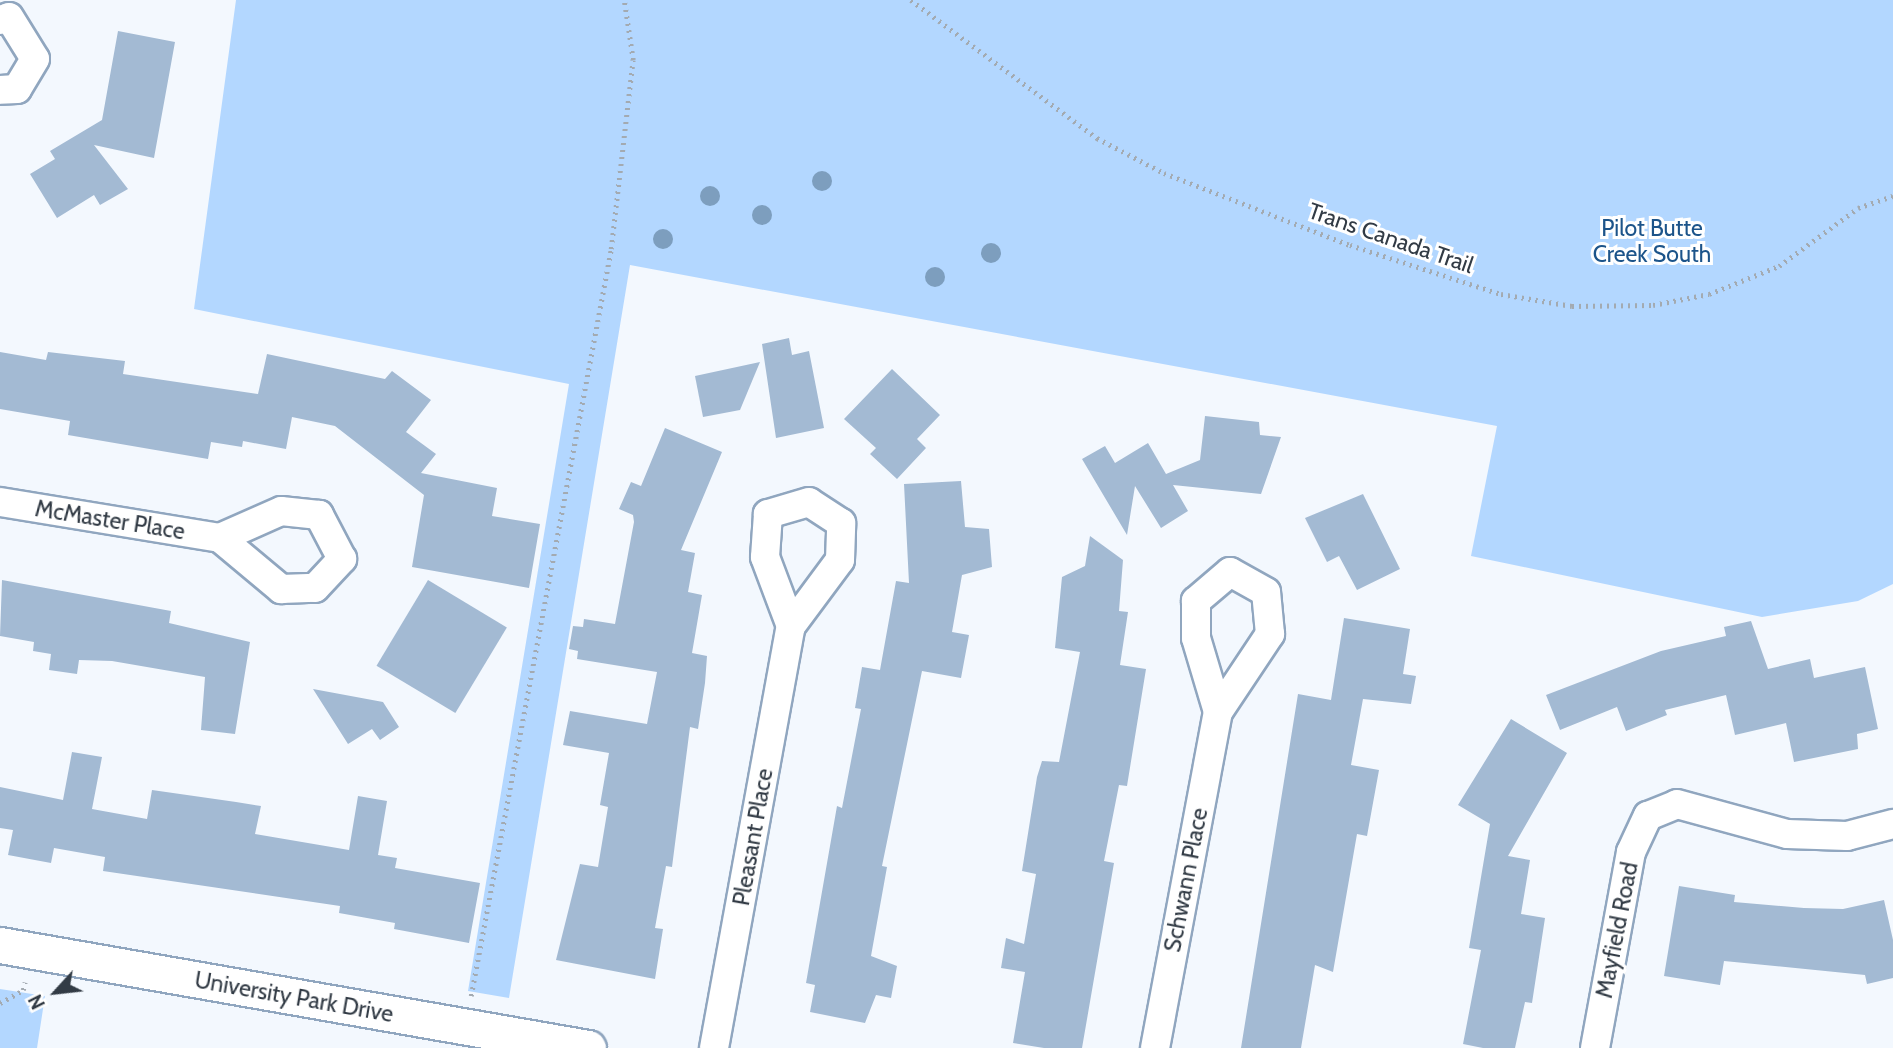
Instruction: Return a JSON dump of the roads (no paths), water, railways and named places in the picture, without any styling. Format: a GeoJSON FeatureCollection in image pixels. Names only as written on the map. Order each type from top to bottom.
{"type":"FeatureCollection","features":[{"type":"Feature","properties":{"kind":"street"},"geometry":{"type":"LineString","coordinates":[[0,20],[9,17],[35,59],[17,89],[0,90]]}},
{"type":"Feature","properties":{"kind":"street","name":"McMaster Place"},"geometry":{"type":"LineString","coordinates":[[0,502],[220,538]]}},
{"type":"Feature","properties":{"kind":"street","name":"Pleasant Place"},"geometry":{"type":"LineString","coordinates":[[714,1048],[792,626]]}},
{"type":"Feature","properties":{"kind":"street","name":"Schwann Place"},"geometry":{"type":"LineString","coordinates":[[1155,1048],[1218,712]]}},
{"type":"Feature","properties":{"kind":"street","name":"Mayfield Road"},"geometry":{"type":"LineString","coordinates":[[1595,1048],[1631,852],[1648,816],[1677,804],[1787,834],[1847,836],[1893,824]]}},
{"type":"Feature","properties":{"kind":"street","name":"University Park Drive"},"geometry":{"type":"LineString","coordinates":[[0,945],[588,1048]]}},
{"type":"Feature","properties":{"kind":"park label","name":"Pilot Butte Creek South"},"geometry":{"type":"Point","coordinates":[1652,241]}}]}
